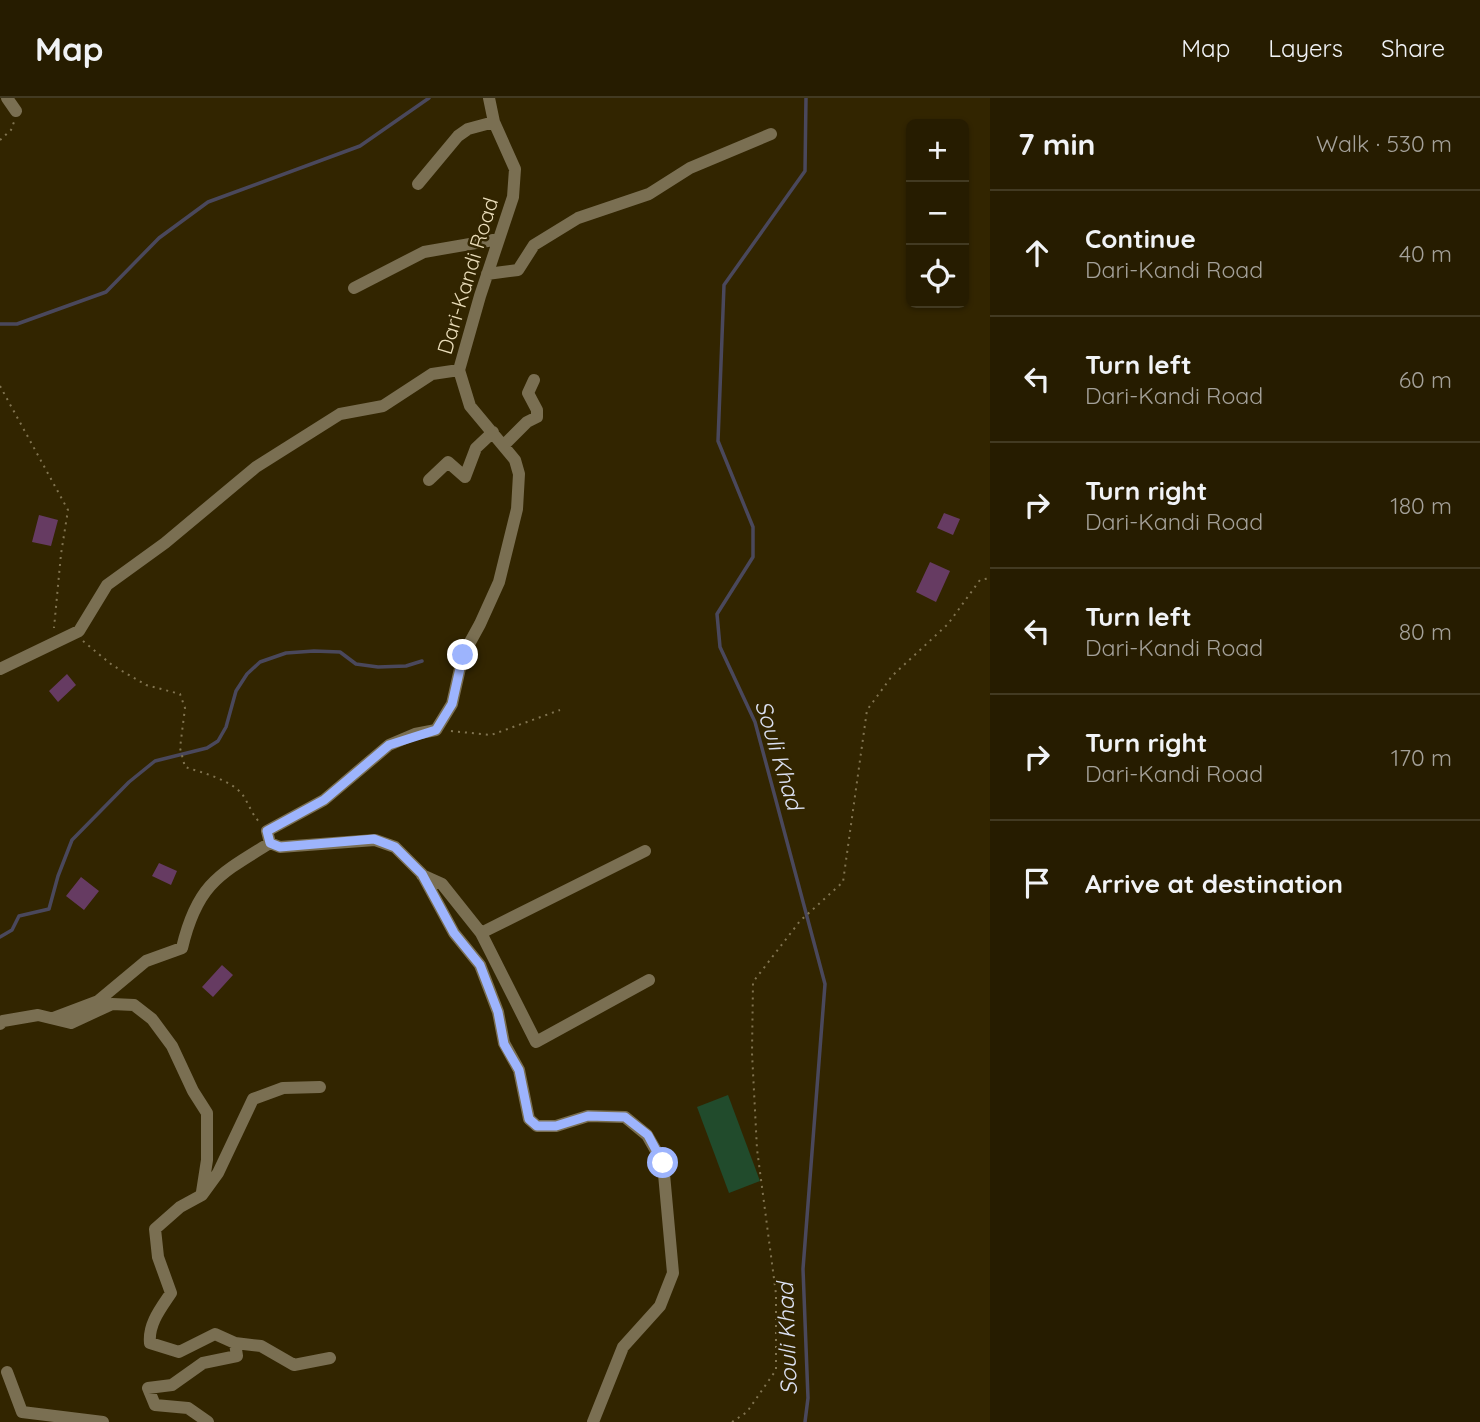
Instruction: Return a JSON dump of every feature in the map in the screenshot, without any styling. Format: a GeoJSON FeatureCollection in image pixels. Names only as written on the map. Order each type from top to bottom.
{"type":"FeatureCollection","features":[{"type":"Feature","properties":{"kind":"street"},"geometry":{"type":"LineString","coordinates":[[7,98],[16,111]]}},
{"type":"Feature","properties":{"kind":"street","name":"Dari-Kandi Road"},"geometry":{"type":"LineString","coordinates":[[436,730],[452,704],[463,655],[499,582],[517,509],[519,474],[514,460],[470,406],[459,370],[513,197],[515,169],[494,122],[489,98]]}},
{"type":"Feature","properties":{"kind":"street"},"geometry":{"type":"LineString","coordinates":[[418,184],[458,136],[468,129],[494,122]]}},
{"type":"Feature","properties":{"kind":"street"},"geometry":{"type":"LineString","coordinates":[[487,274],[518,270],[534,245],[578,218],[649,194],[690,168],[771,134]]}},
{"type":"Feature","properties":{"kind":"street"},"geometry":{"type":"LineString","coordinates":[[354,288],[424,252],[499,239]]}},
{"type":"Feature","properties":{"kind":"street"},"geometry":{"type":"LineString","coordinates":[[0,669],[79,631],[107,585],[165,542],[256,467],[340,414],[383,406],[432,374],[459,370]]}},
{"type":"Feature","properties":{"kind":"street"},"geometry":{"type":"LineString","coordinates":[[504,445],[527,422],[537,417],[537,411],[528,393],[534,380]]}},
{"type":"Feature","properties":{"kind":"street"},"geometry":{"type":"LineString","coordinates":[[429,481],[448,462],[465,477],[476,448],[493,432]]}},
{"type":"Feature","properties":{"kind":"street"},"geometry":{"type":"LineString","coordinates":[[270,843],[267,831],[324,800],[389,745],[436,730]]}},
{"type":"Feature","properties":{"kind":"street"},"geometry":{"type":"LineString","coordinates":[[270,843],[280,847],[374,839],[395,847],[422,874],[454,933],[480,965],[498,1012],[504,1044],[519,1070],[529,1119],[537,1126],[556,1126],[588,1116],[625,1117],[648,1135],[663,1163],[673,1273],[660,1306],[623,1347],[593,1422]]}},
{"type":"Feature","properties":{"kind":"street"},"geometry":{"type":"LineString","coordinates":[[52,1018],[98,1001],[146,961],[182,948],[194,907],[207,888],[225,872],[270,843]]}},
{"type":"Feature","properties":{"kind":"street"},"geometry":{"type":"LineString","coordinates":[[481,933],[645,851]]}},
{"type":"Feature","properties":{"kind":"street"},"geometry":{"type":"LineString","coordinates":[[422,874],[442,884],[481,933],[536,1042],[649,981]]}},
{"type":"Feature","properties":{"kind":"street"},"geometry":{"type":"LineString","coordinates":[[0,1024],[38,1015],[71,1023],[112,1004],[134,1005],[152,1019],[172,1046],[193,1091],[207,1113],[207,1160],[202,1195]]}},
{"type":"Feature","properties":{"kind":"street"},"geometry":{"type":"LineString","coordinates":[[320,1087],[284,1088],[253,1099],[218,1173],[202,1195],[180,1207],[155,1229],[158,1257],[171,1293],[149,1334],[150,1343],[179,1352],[215,1334],[235,1343],[261,1346],[294,1365],[330,1358]]}},
{"type":"Feature","properties":{"kind":"street"},"geometry":{"type":"LineString","coordinates":[[208,1422],[188,1408],[155,1405],[148,1388],[172,1385],[203,1363],[237,1356],[235,1343]]}},
{"type":"Feature","properties":{"kind":"street"},"geometry":{"type":"LineString","coordinates":[[7,1372],[23,1412],[103,1422]]}},
{"type":"Feature","properties":{"kind":"path"},"geometry":{"type":"LineString","coordinates":[[0,140],[11,130],[16,111]]}},
{"type":"Feature","properties":{"kind":"path"},"geometry":{"type":"LineString","coordinates":[[0,386],[68,510],[54,631],[88,643],[112,665],[146,685],[180,694],[185,708],[180,748],[185,767],[219,779],[242,794],[250,813]]}},
{"type":"Feature","properties":{"kind":"path"},"geometry":{"type":"LineString","coordinates":[[732,1422],[747,1412],[776,1370],[776,1294],[757,1149],[752,1053],[753,982],[800,921],[843,882],[867,710],[891,676],[948,624],[980,580],[990,578]]}},
{"type":"Feature","properties":{"kind":"path"},"geometry":{"type":"LineString","coordinates":[[436,730],[491,735],[560,710]]}},
{"type":"Feature","properties":{"kind":"green space"},"geometry":{"type":"Polygon","coordinates":[[[728,1095],[760,1181],[729,1193],[697,1107],[728,1095]]]}},
{"type":"Feature","properties":{"kind":"building"},"geometry":{"type":"Polygon","coordinates":[[[944,513],[960,519],[953,535],[937,528],[944,513]]]}},
{"type":"Feature","properties":{"kind":"building"},"geometry":{"type":"Polygon","coordinates":[[[39,515],[58,520],[51,546],[32,542],[39,515]]]}},
{"type":"Feature","properties":{"kind":"building"},"geometry":{"type":"Polygon","coordinates":[[[930,562],[950,571],[936,602],[916,592],[930,562]]]}},
{"type":"Feature","properties":{"kind":"building"},"geometry":{"type":"Polygon","coordinates":[[[67,674],[76,685],[58,702],[49,691],[67,674]]]}},
{"type":"Feature","properties":{"kind":"building"},"geometry":{"type":"Polygon","coordinates":[[[159,863],[177,871],[171,885],[152,876],[159,863]]]}},
{"type":"Feature","properties":{"kind":"building"},"geometry":{"type":"Polygon","coordinates":[[[81,877],[99,891],[84,910],[66,896],[81,877]]]}},
{"type":"Feature","properties":{"kind":"building"},"geometry":{"type":"Polygon","coordinates":[[[222,965],[233,975],[213,997],[202,987],[222,965]]]}},
{"type":"Feature","properties":{"kind":"waterway"},"geometry":{"type":"LineString","coordinates":[[0,324],[17,324],[106,292],[159,238],[208,202],[360,146],[429,98]]}},
{"type":"Feature","properties":{"kind":"waterway","name":"Souli Khad"},"geometry":{"type":"LineString","coordinates":[[805,1422],[808,1398],[803,1269],[825,984],[755,722],[720,647],[717,614],[753,557],[753,527],[718,441],[724,285],[805,171],[806,98]]}},
{"type":"Feature","properties":{"kind":"waterway"},"geometry":{"type":"LineString","coordinates":[[0,937],[12,930],[19,916],[49,909],[72,840],[129,782],[155,761],[207,748],[218,741],[226,727],[236,691],[247,674],[260,662],[286,653],[314,651],[340,652],[356,664],[378,667],[406,666],[422,661]]}},
{"type":"Feature","properties":{"kind":"route"},"geometry":{"type":"LineString","coordinates":[[463,655],[452,704],[436,730],[415,734],[389,745],[324,800],[267,831],[270,843],[280,847],[374,839],[395,847],[422,874],[454,933],[480,965],[498,1012],[504,1044],[519,1070],[529,1119],[537,1126],[556,1126],[588,1116],[625,1117],[648,1135],[663,1163]]}}]}
